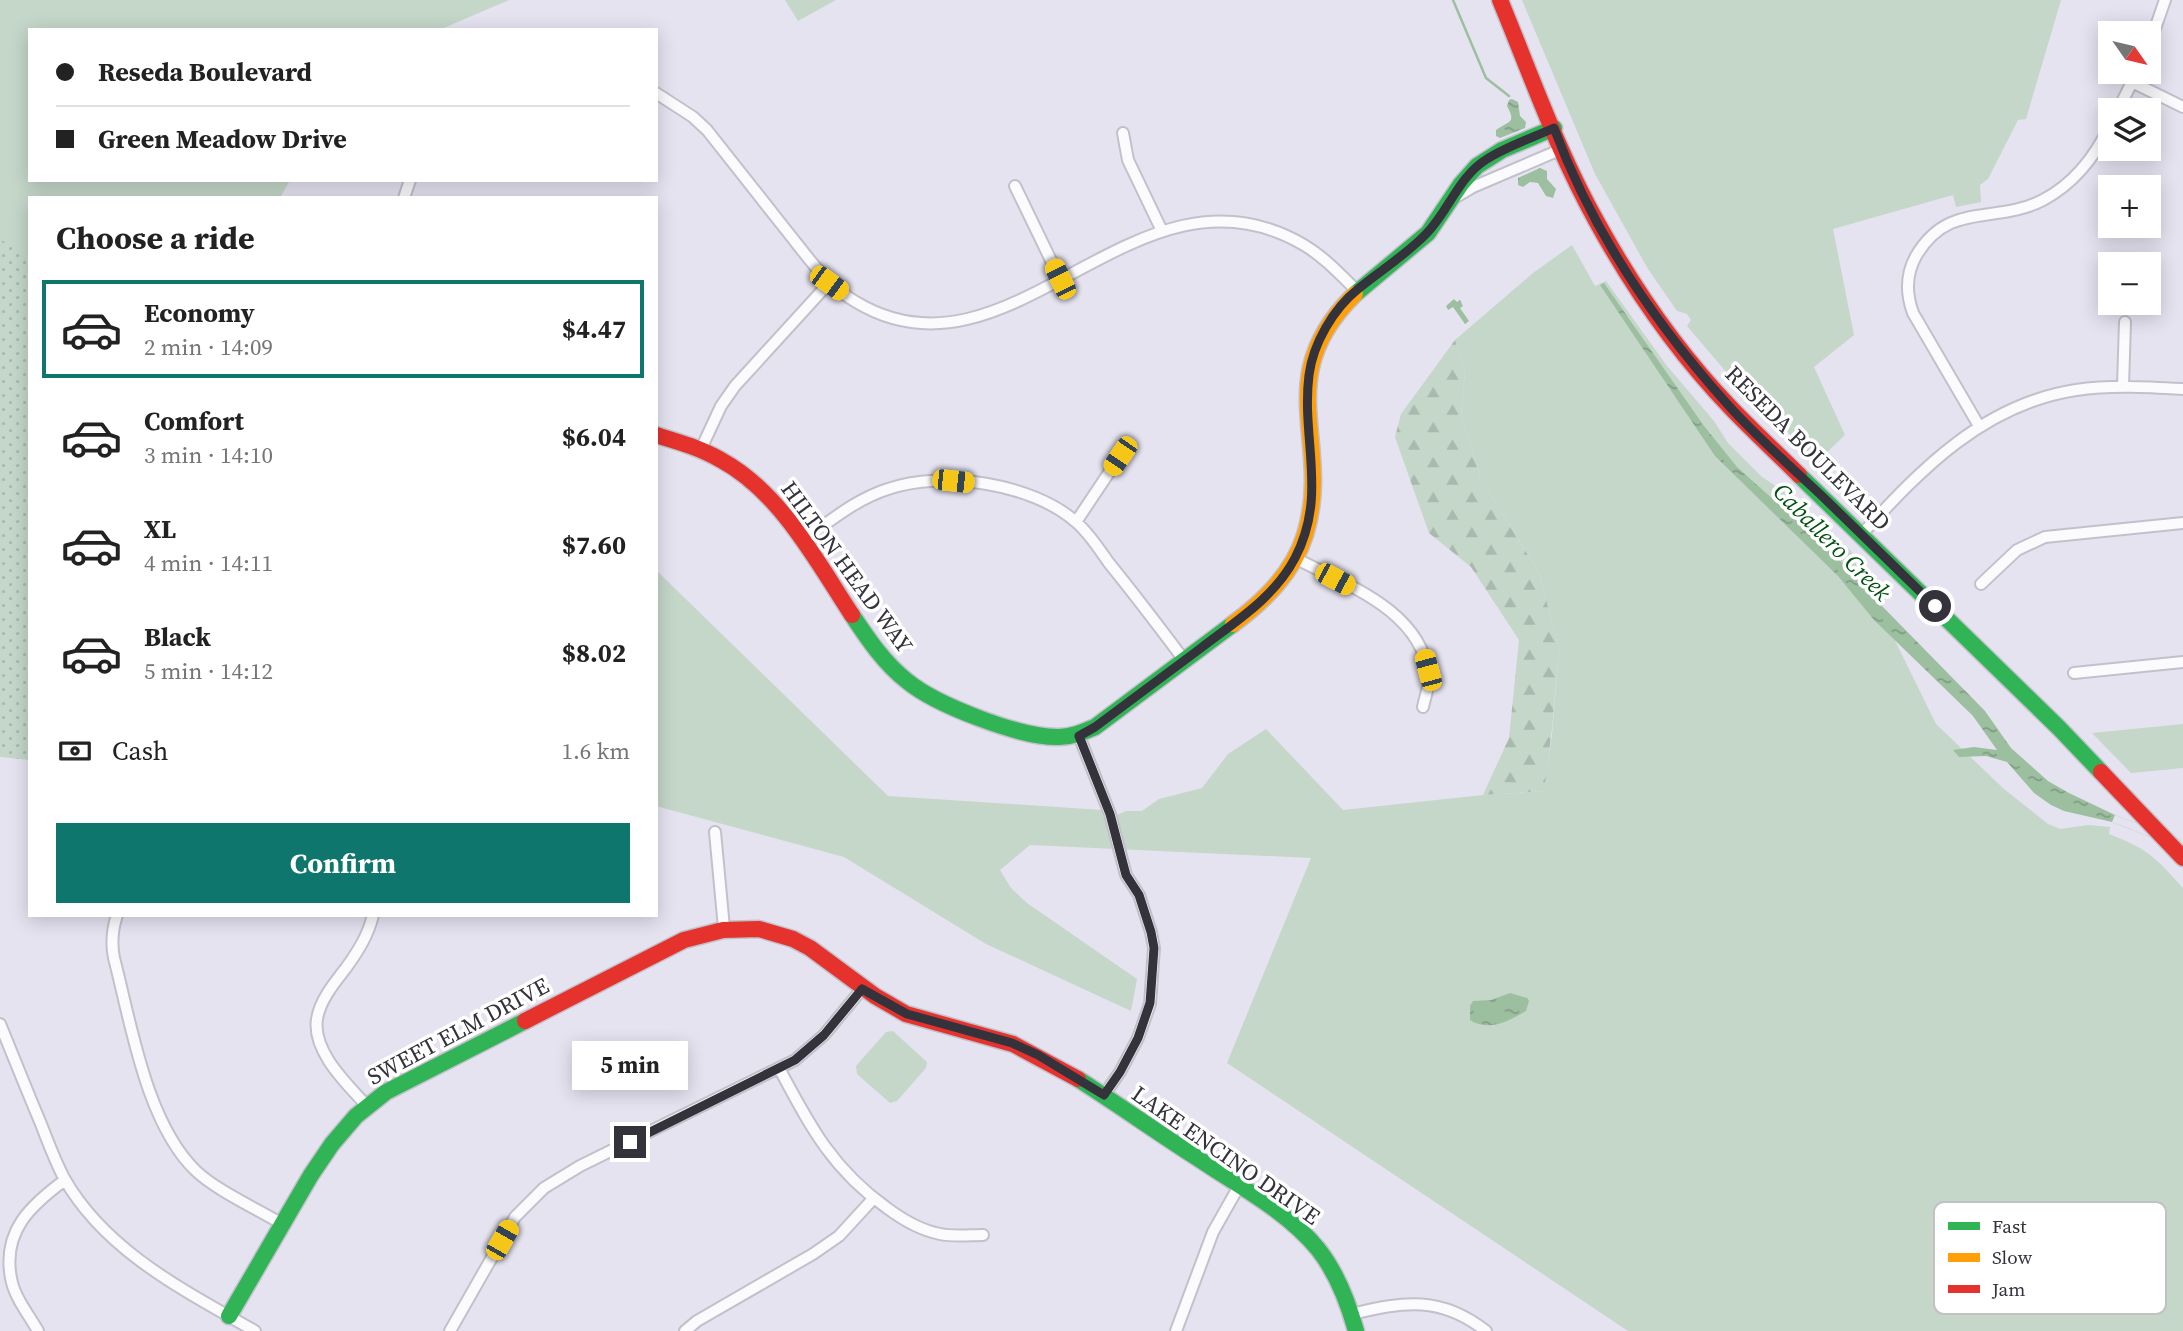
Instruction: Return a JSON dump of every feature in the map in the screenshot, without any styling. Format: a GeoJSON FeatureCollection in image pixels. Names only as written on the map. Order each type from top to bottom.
{"type":"FeatureCollection","features":[{"type":"Feature","properties":{"kind":"street","name":"RESEDA BOULEVARD"},"geometry":{"type":"LineString","coordinates":[[1500,0],[1562,149],[1596,220],[1658,319],[1730,407],[2059,727],[2183,858]]}},
{"type":"Feature","properties":{"kind":"street"},"geometry":{"type":"LineString","coordinates":[[2158,21],[2165,0]]}},
{"type":"Feature","properties":{"kind":"street"},"geometry":{"type":"LineString","coordinates":[[2145,84],[2183,107]]}},
{"type":"Feature","properties":{"kind":"street"},"geometry":{"type":"LineString","coordinates":[[658,94],[693,117],[707,130],[829,283],[856,303],[886,316],[909,322],[936,324],[983,316],[1162,231],[1192,223],[1226,220],[1248,222],[1274,230],[1304,245],[1326,260],[1356,290]]}},
{"type":"Feature","properties":{"kind":"street"},"geometry":{"type":"LineString","coordinates":[[1104,1095],[1138,1038],[1150,1003],[1153,965],[1151,932],[1139,895],[1126,875],[1110,814],[1079,736],[1095,727],[1270,594],[1295,558],[1305,536],[1313,495],[1309,373],[1325,330],[1337,311],[1356,290],[1419,241],[1454,198],[1465,177],[1486,159],[1554,128]]}},
{"type":"Feature","properties":{"kind":"street"},"geometry":{"type":"LineString","coordinates":[[1123,133],[1128,160],[1162,231]]}},
{"type":"Feature","properties":{"kind":"street"},"geometry":{"type":"LineString","coordinates":[[1454,198],[1473,187],[1562,149]]}},
{"type":"Feature","properties":{"kind":"street"},"geometry":{"type":"LineString","coordinates":[[1979,426],[1913,313],[1908,298],[1908,280],[1913,261],[1925,240],[1956,219],[2020,210],[2043,200],[2064,187],[2083,170],[2098,149]]}},
{"type":"Feature","properties":{"kind":"street"},"geometry":{"type":"LineString","coordinates":[[1015,186],[1060,279]]}},
{"type":"Feature","properties":{"kind":"street"},"geometry":{"type":"LineString","coordinates":[[701,449],[721,406],[736,386],[829,283]]}},
{"type":"Feature","properties":{"kind":"street"},"geometry":{"type":"LineString","coordinates":[[2123,386],[2125,322]]}},
{"type":"Feature","properties":{"kind":"street"},"geometry":{"type":"LineString","coordinates":[[1862,534],[1925,468],[1979,426],[2015,407],[2074,390],[2123,386],[2183,389]]}},
{"type":"Feature","properties":{"kind":"street","name":"HILTON HEAD WAY"},"geometry":{"type":"LineString","coordinates":[[658,436],[701,449],[759,486],[788,520],[876,650],[891,668],[918,690],[939,703],[1050,738],[1079,736]]}},
{"type":"Feature","properties":{"kind":"street"},"geometry":{"type":"LineString","coordinates":[[1076,522],[1120,456]]}},
{"type":"Feature","properties":{"kind":"street"},"geometry":{"type":"LineString","coordinates":[[802,541],[867,497],[902,484],[927,481],[980,484],[1031,494],[1053,505],[1076,522],[1184,660]]}},
{"type":"Feature","properties":{"kind":"street"},"geometry":{"type":"LineString","coordinates":[[1981,584],[2017,550],[2045,537],[2183,523]]}},
{"type":"Feature","properties":{"kind":"street"},"geometry":{"type":"LineString","coordinates":[[1295,558],[1394,612],[1413,633],[1423,653],[1430,677],[1423,707]]}},
{"type":"Feature","properties":{"kind":"street"},"geometry":{"type":"LineString","coordinates":[[2074,673],[2183,662]]}},
{"type":"Feature","properties":{"kind":"street"},"geometry":{"type":"LineString","coordinates":[[715,832],[724,928]]}},
{"type":"Feature","properties":{"kind":"street"},"geometry":{"type":"LineString","coordinates":[[116,917],[111,945],[114,958],[143,1069],[165,1128],[179,1152],[197,1172],[282,1224]]}},
{"type":"Feature","properties":{"kind":"street"},"geometry":{"type":"LineString","coordinates":[[366,1105],[324,1052],[317,1036],[317,1018],[330,990],[360,948],[370,929],[373,917]]}},
{"type":"Feature","properties":{"kind":"street","name":"LAKE ENCINO DRIVE"},"geometry":{"type":"LineString","coordinates":[[724,928],[757,929],[798,942],[828,961],[862,989],[907,1014],[1012,1043],[1038,1055],[1104,1095],[1238,1186],[1309,1239],[1327,1262],[1352,1314],[1356,1331]]}},
{"type":"Feature","properties":{"kind":"street","name":"SWEET ELM DRIVE"},"geometry":{"type":"LineString","coordinates":[[229,1316],[340,1131],[366,1105],[386,1092],[684,940],[724,928]]}},
{"type":"Feature","properties":{"kind":"street"},"geometry":{"type":"LineString","coordinates":[[450,1331],[515,1217],[544,1188],[580,1166],[795,1060],[824,1035],[862,989]]}},
{"type":"Feature","properties":{"kind":"street"},"geometry":{"type":"LineString","coordinates":[[0,1024],[65,1180],[95,1219],[123,1247],[158,1274],[255,1331]]}},
{"type":"Feature","properties":{"kind":"street"},"geometry":{"type":"LineString","coordinates":[[779,1068],[827,1152],[846,1175],[873,1199],[912,1224],[928,1230],[950,1235],[983,1235]]}},
{"type":"Feature","properties":{"kind":"street"},"geometry":{"type":"LineString","coordinates":[[38,1331],[11,1279],[12,1245],[28,1211],[65,1180]]}},
{"type":"Feature","properties":{"kind":"street"},"geometry":{"type":"LineString","coordinates":[[1176,1331],[1213,1232],[1238,1186]]}},
{"type":"Feature","properties":{"kind":"street"},"geometry":{"type":"LineString","coordinates":[[685,1331],[696,1321],[813,1254],[839,1236],[873,1199]]}},
{"type":"Feature","properties":{"kind":"street"},"geometry":{"type":"LineString","coordinates":[[1352,1314],[1390,1304],[1434,1305],[1468,1317],[1486,1331]]}},
{"type":"Feature","properties":{"kind":"green space"},"geometry":{"type":"Polygon","coordinates":[[[0,0],[509,0],[444,28],[28,28],[28,182],[289,182],[281,196],[28,196],[28,756],[0,753],[0,0]]]}},
{"type":"Feature","properties":{"kind":"green space"},"geometry":{"type":"Polygon","coordinates":[[[785,0],[836,0],[798,21],[785,0]]]}},
{"type":"Feature","properties":{"kind":"green space"},"geometry":{"type":"Polygon","coordinates":[[[1522,0],[2061,0],[2026,119],[2018,120],[1988,179],[1980,185],[1981,202],[1956,207],[1953,195],[1833,229],[1854,335],[1814,367],[1845,435],[1818,461],[1733,380],[1687,326],[1691,320],[1687,314],[1677,311],[1648,269],[1595,174],[1522,0]]]}},
{"type":"Feature","properties":{"kind":"green space"},"geometry":{"type":"Polygon","coordinates":[[[0,239],[28,258],[28,760],[0,757],[0,239]]]}},
{"type":"Feature","properties":{"kind":"green space"},"geometry":{"type":"Polygon","coordinates":[[[1572,245],[1595,286],[1606,281],[1667,366],[1714,421],[1728,443],[1762,477],[1791,496],[1851,551],[1936,724],[2004,789],[2048,824],[2060,829],[2088,825],[2110,827],[2109,834],[2150,855],[2183,888],[2183,1331],[1628,1331],[1227,1063],[1311,858],[1030,845],[1000,870],[1011,888],[1027,903],[1137,979],[1131,1011],[986,944],[844,857],[658,807],[658,572],[888,796],[1102,810],[1117,815],[1126,811],[1142,811],[1159,799],[1202,788],[1228,754],[1266,729],[1343,810],[1543,791],[1552,735],[1559,648],[1539,573],[1480,477],[1461,416],[1465,371],[1455,340],[1533,273],[1572,245]]]}},
{"type":"Feature","properties":{"kind":"green space"},"geometry":{"type":"Polygon","coordinates":[[[1455,340],[1465,371],[1461,416],[1480,477],[1539,573],[1559,648],[1544,791],[1483,795],[1509,738],[1519,640],[1471,567],[1429,533],[1395,437],[1401,414],[1455,340]]]}},
{"type":"Feature","properties":{"kind":"green space"},"geometry":{"type":"Polygon","coordinates":[[[2183,724],[2183,768],[2131,773],[2092,733],[2183,724]]]}},
{"type":"Feature","properties":{"kind":"green space"},"geometry":{"type":"Polygon","coordinates":[[[893,1031],[927,1062],[926,1068],[897,1101],[890,1103],[857,1074],[856,1066],[886,1032],[893,1031]]]}},
{"type":"Feature","properties":{"kind":"water"},"geometry":{"type":"Polygon","coordinates":[[[1512,99],[1518,102],[1520,116],[1526,122],[1525,128],[1500,138],[1496,136],[1496,130],[1511,119],[1507,106],[1512,99]]]}},
{"type":"Feature","properties":{"kind":"water"},"geometry":{"type":"Polygon","coordinates":[[[1540,168],[1547,171],[1547,179],[1556,189],[1553,198],[1546,196],[1538,183],[1530,182],[1523,187],[1518,185],[1518,178],[1540,168]]]}},
{"type":"Feature","properties":{"kind":"water"},"geometry":{"type":"Polygon","coordinates":[[[1604,283],[1704,426],[1737,467],[1835,555],[1985,711],[2011,748],[2048,781],[2115,815],[2183,841],[2183,850],[2112,822],[2064,811],[2051,805],[2034,793],[2007,762],[1986,756],[1959,757],[1953,750],[1974,747],[1997,750],[1973,716],[1874,620],[1838,576],[1715,456],[1600,285],[1604,283]]]}},
{"type":"Feature","properties":{"kind":"water"},"geometry":{"type":"Polygon","coordinates":[[[1454,299],[1457,302],[1460,300],[1463,306],[1460,308],[1469,321],[1465,324],[1453,307],[1448,310],[1446,306],[1454,299]]]}},
{"type":"Feature","properties":{"kind":"water"},"geometry":{"type":"Polygon","coordinates":[[[1510,993],[1527,998],[1529,1001],[1526,1011],[1492,1025],[1470,1020],[1470,1006],[1473,1001],[1491,1000],[1510,993]]]}},
{"type":"Feature","properties":{"kind":"pier"},"geometry":{"type":"Polygon","coordinates":[[[2115,815],[2183,841],[2183,850],[2112,822],[2115,815]]]}},
{"type":"Feature","properties":{"kind":"waterway","name":"Caballero Creek"},"geometry":{"type":"LineString","coordinates":[[1453,0],[1486,78],[1509,96]]}},
{"type":"Feature","properties":{"kind":"traffic: fast"},"geometry":{"type":"LineString","coordinates":[[1355,294],[1428,233],[1461,184],[1477,166],[1502,150],[1554,128]]}},
{"type":"Feature","properties":{"kind":"traffic: fast"},"geometry":{"type":"LineString","coordinates":[[1799,475],[2101,772]]}},
{"type":"Feature","properties":{"kind":"traffic: fast"},"geometry":{"type":"LineString","coordinates":[[852,615],[884,659],[920,690],[958,710],[1002,726],[1059,737],[1095,727],[1233,624]]}},
{"type":"Feature","properties":{"kind":"traffic: fast"},"geometry":{"type":"LineString","coordinates":[[229,1316],[311,1175],[332,1144],[356,1116],[386,1092],[525,1021]]}},
{"type":"Feature","properties":{"kind":"traffic: fast"},"geometry":{"type":"LineString","coordinates":[[1078,1079],[1262,1200],[1306,1235],[1331,1268],[1356,1331]]}},
{"type":"Feature","properties":{"kind":"traffic: slow"},"geometry":{"type":"LineString","coordinates":[[1233,624],[1256,606],[1276,585],[1300,549],[1312,501],[1313,470],[1308,412],[1309,383],[1315,354],[1329,325],[1355,294]]}},
{"type":"Feature","properties":{"kind":"traffic: jam"},"geometry":{"type":"LineString","coordinates":[[1500,0],[1570,170],[1627,273],[1693,366],[1799,475]]}},
{"type":"Feature","properties":{"kind":"traffic: jam"},"geometry":{"type":"LineString","coordinates":[[658,436],[713,456],[761,490],[795,529],[852,615]]}},
{"type":"Feature","properties":{"kind":"traffic: jam"},"geometry":{"type":"LineString","coordinates":[[2101,772],[2183,858]]}},
{"type":"Feature","properties":{"kind":"traffic: jam"},"geometry":{"type":"LineString","coordinates":[[525,1021],[684,940],[723,930],[759,929],[793,939],[810,948],[875,996],[906,1014],[1013,1044],[1078,1079]]}},
{"type":"Feature","properties":{"kind":"route"},"geometry":{"type":"LineString","coordinates":[[630,1142],[795,1060],[824,1035],[862,989],[925,1021],[1012,1043],[1038,1055],[1104,1095],[1138,1038],[1150,1003],[1154,948],[1139,895],[1126,875],[1110,814],[1079,736],[1095,727],[1255,607],[1284,577],[1305,536],[1311,513],[1313,495],[1309,373],[1325,330],[1337,311],[1356,290],[1399,259],[1429,232],[1454,198],[1465,177],[1486,159],[1554,128],[1596,220],[1623,267],[1683,351],[1730,407],[1935,606]]}}]}
